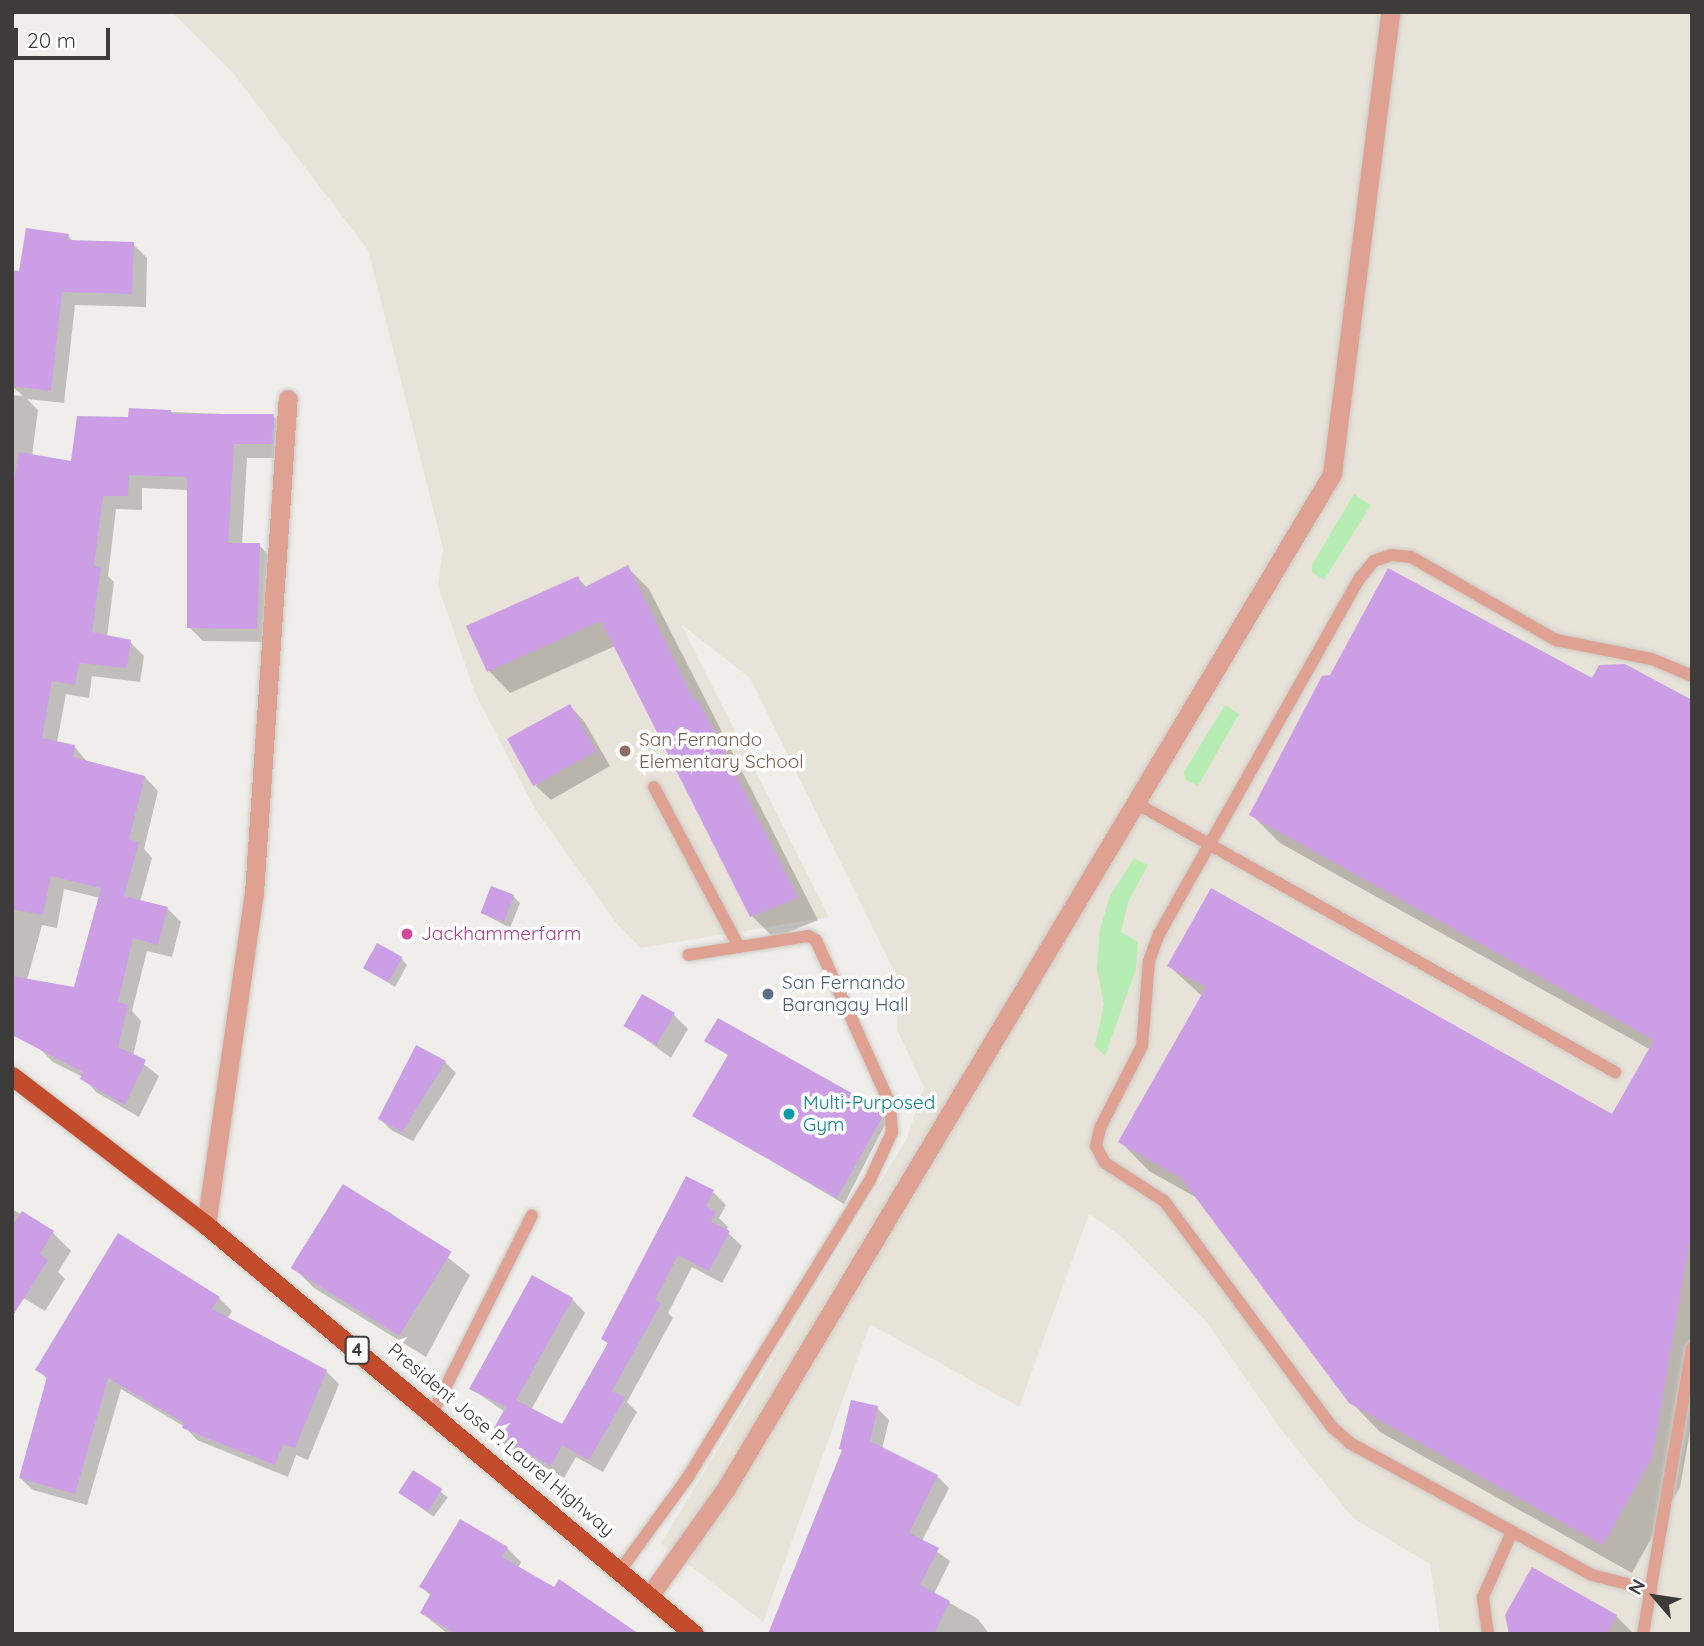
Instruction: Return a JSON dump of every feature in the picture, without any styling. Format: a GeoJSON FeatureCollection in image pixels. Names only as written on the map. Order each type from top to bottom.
{"type":"FeatureCollection","features":[{"type":"Feature","properties":{"kind":"highway","name":"President Jose P. Laurel Highway"},"geometry":{"type":"LineString","coordinates":[[12,1076],[206,1225],[621,1569],[694,1634]]}},
{"type":"Feature","properties":{"kind":"street"},"geometry":{"type":"LineString","coordinates":[[650,1595],[725,1490],[942,1134],[1134,802],[1322,494],[1335,465],[1390,12]]}},
{"type":"Feature","properties":{"kind":"street"},"geometry":{"type":"LineString","coordinates":[[206,1225],[254,893],[288,399]]}},
{"type":"Feature","properties":{"kind":"lane"},"geometry":{"type":"LineString","coordinates":[[1651,1590],[1592,1575],[1341,1436],[1164,1201],[1099,1155],[1100,1129],[1142,1046],[1152,949],[1360,578],[1383,557],[1401,555],[1422,562],[1568,645],[1652,659],[1692,676]]}},
{"type":"Feature","properties":{"kind":"lane"},"geometry":{"type":"LineString","coordinates":[[654,787],[739,947]]}},
{"type":"Feature","properties":{"kind":"lane"},"geometry":{"type":"LineString","coordinates":[[1134,802],[1615,1072]]}},
{"type":"Feature","properties":{"kind":"lane"},"geometry":{"type":"LineString","coordinates":[[621,1569],[688,1477],[870,1180],[892,1132],[890,1104],[816,940],[808,936],[688,955]]}},
{"type":"Feature","properties":{"kind":"lane"},"geometry":{"type":"LineString","coordinates":[[433,1412],[532,1214]]}},
{"type":"Feature","properties":{"kind":"lane"},"geometry":{"type":"LineString","coordinates":[[1643,1634],[1692,1348]]}},
{"type":"Feature","properties":{"kind":"lane"},"geometry":{"type":"LineString","coordinates":[[1488,1634],[1483,1598],[1512,1532]]}},
{"type":"Feature","properties":{"kind":"shaded area"},"geometry":{"type":"Polygon","coordinates":[[[172,12],[1692,12],[1692,1634],[1440,1634],[1430,1564],[1353,1518],[1279,1427],[1207,1322],[1122,1237],[1089,1214],[1019,1407],[870,1324],[763,1622],[661,1543],[907,1138],[924,1087],[897,1030],[899,981],[750,678],[681,624],[829,917],[641,948],[617,924],[535,809],[475,693],[438,586],[443,549],[368,250],[233,73],[172,12]]]}},
{"type":"Feature","properties":{"kind":"green space"},"geometry":{"type":"Polygon","coordinates":[[[1354,494],[1371,505],[1324,580],[1312,572],[1312,565],[1354,494]]]}},
{"type":"Feature","properties":{"kind":"green space"},"geometry":{"type":"Polygon","coordinates":[[[1225,705],[1239,714],[1198,786],[1185,779],[1184,772],[1225,705]]]}},
{"type":"Feature","properties":{"kind":"green space"},"geometry":{"type":"Polygon","coordinates":[[[1134,858],[1148,865],[1128,902],[1121,932],[1138,942],[1136,969],[1105,1056],[1095,1046],[1104,1004],[1097,969],[1100,929],[1110,896],[1134,858]]]}},
{"type":"Feature","properties":{"kind":"building"},"geometry":{"type":"Polygon","coordinates":[[[26,228],[69,234],[68,240],[134,242],[132,294],[62,292],[51,391],[12,386],[12,270],[19,271],[26,228]]]}},
{"type":"Feature","properties":{"kind":"building"},"geometry":{"type":"Polygon","coordinates":[[[129,408],[171,410],[171,414],[274,414],[274,425],[273,444],[234,444],[228,543],[260,543],[257,629],[187,628],[187,477],[129,475],[128,496],[103,496],[94,566],[101,567],[92,632],[131,640],[127,668],[79,663],[75,685],[52,681],[42,738],[75,745],[73,757],[145,776],[129,839],[139,842],[124,896],[168,907],[158,945],[133,938],[118,1002],[128,1005],[118,1047],[146,1060],[125,1105],[80,1079],[83,1072],[12,1035],[12,976],[74,987],[101,888],[51,876],[43,915],[12,909],[12,491],[19,452],[71,461],[77,416],[128,417],[129,408]]]}},
{"type":"Feature","properties":{"kind":"building"},"geometry":{"type":"Polygon","coordinates":[[[628,565],[694,701],[698,700],[798,898],[750,917],[601,621],[487,672],[466,626],[578,576],[583,588],[628,565]]]}},
{"type":"Feature","properties":{"kind":"building"},"geometry":{"type":"Polygon","coordinates":[[[1388,568],[1592,678],[1599,665],[1625,664],[1692,700],[1692,1227],[1652,1458],[1603,1545],[1349,1403],[1181,1178],[1118,1142],[1206,987],[1167,966],[1211,888],[1612,1114],[1654,1040],[1249,815],[1322,676],[1330,675],[1388,568]]]}},
{"type":"Feature","properties":{"kind":"building"},"geometry":{"type":"Polygon","coordinates":[[[570,704],[596,751],[533,786],[507,739],[570,704]]]}},
{"type":"Feature","properties":{"kind":"building"},"geometry":{"type":"Polygon","coordinates":[[[491,886],[514,895],[504,922],[481,913],[491,886]]]}},
{"type":"Feature","properties":{"kind":"building"},"geometry":{"type":"Polygon","coordinates":[[[377,943],[402,957],[388,982],[363,968],[377,943]]]}},
{"type":"Feature","properties":{"kind":"building"},"geometry":{"type":"Polygon","coordinates":[[[642,994],[675,1013],[656,1045],[624,1026],[642,994]]]}},
{"type":"Feature","properties":{"kind":"building","name":"Multi-Purposed Gym"},"geometry":{"type":"Polygon","coordinates":[[[718,1018],[882,1110],[882,1118],[837,1198],[692,1116],[728,1055],[704,1041],[718,1018]]]}},
{"type":"Feature","properties":{"kind":"building"},"geometry":{"type":"Polygon","coordinates":[[[416,1045],[446,1061],[402,1132],[378,1119],[416,1045]]]}},
{"type":"Feature","properties":{"kind":"building"},"geometry":{"type":"Polygon","coordinates":[[[686,1176],[714,1190],[706,1206],[716,1212],[711,1222],[730,1231],[709,1271],[678,1255],[655,1300],[661,1303],[612,1391],[625,1398],[589,1460],[562,1445],[551,1466],[491,1433],[506,1407],[469,1389],[532,1275],[573,1298],[516,1400],[562,1424],[608,1343],[601,1339],[686,1176]]]}},
{"type":"Feature","properties":{"kind":"building"},"geometry":{"type":"Polygon","coordinates":[[[343,1184],[452,1252],[399,1336],[291,1268],[343,1184]]]}},
{"type":"Feature","properties":{"kind":"building"},"geometry":{"type":"Polygon","coordinates":[[[22,1211],[54,1231],[40,1254],[48,1260],[12,1317],[12,1227],[22,1211]]]}},
{"type":"Feature","properties":{"kind":"building"},"geometry":{"type":"Polygon","coordinates":[[[118,1233],[220,1297],[212,1309],[327,1370],[295,1448],[283,1444],[275,1465],[182,1428],[184,1423],[108,1378],[75,1494],[19,1478],[47,1377],[35,1370],[118,1233]]]}},
{"type":"Feature","properties":{"kind":"building"},"geometry":{"type":"Polygon","coordinates":[[[851,1400],[878,1406],[870,1441],[938,1475],[909,1533],[939,1548],[920,1585],[950,1601],[934,1634],[768,1634],[842,1450],[839,1449],[851,1400]]]}},
{"type":"Feature","properties":{"kind":"building"},"geometry":{"type":"Polygon","coordinates":[[[413,1470],[442,1489],[428,1512],[398,1493],[413,1470]]]}},
{"type":"Feature","properties":{"kind":"building"},"geometry":{"type":"Polygon","coordinates":[[[460,1519],[508,1547],[502,1557],[554,1587],[559,1579],[639,1634],[457,1634],[420,1613],[431,1593],[419,1587],[460,1519]]]}},
{"type":"Feature","properties":{"kind":"building"},"geometry":{"type":"Polygon","coordinates":[[[1532,1567],[1617,1615],[1607,1634],[1509,1634],[1505,1615],[1532,1567]]]}},
{"type":"Feature","properties":{"kind":"place","name":"San Fernando Elementary School"},"geometry":{"type":"Point","coordinates":[625,751]}},
{"type":"Feature","properties":{"kind":"place","name":"Jackhammerfarm"},"geometry":{"type":"Point","coordinates":[407,934]}},
{"type":"Feature","properties":{"kind":"place","name":"San Fernando Barangay Hall"},"geometry":{"type":"Point","coordinates":[768,994]}},
{"type":"Feature","properties":{"kind":"place","name":"Multi-Purposed Gym"},"geometry":{"type":"Point","coordinates":[789,1114]}}]}
